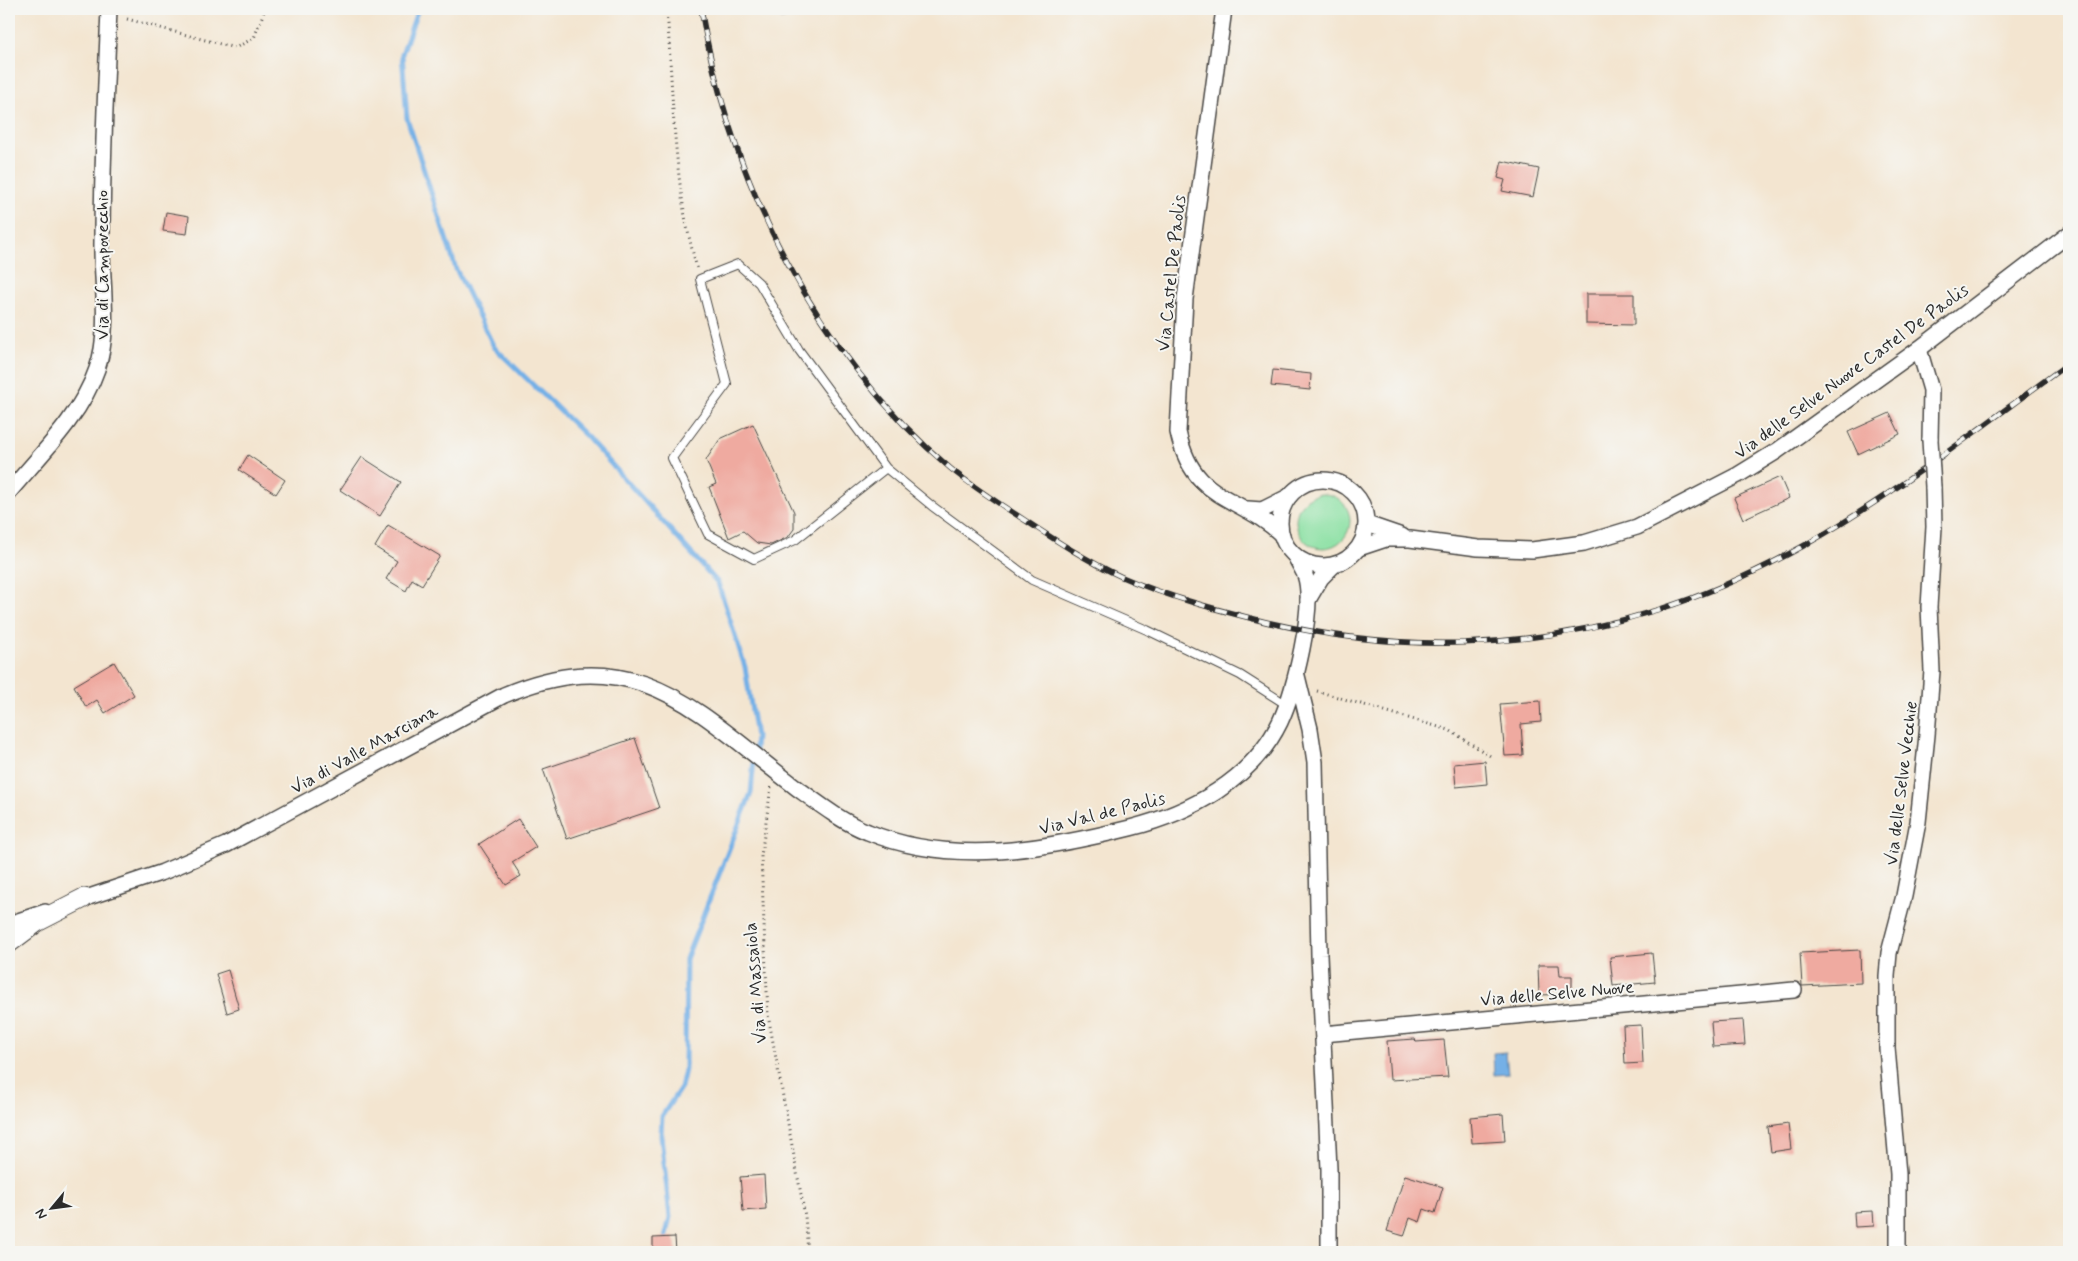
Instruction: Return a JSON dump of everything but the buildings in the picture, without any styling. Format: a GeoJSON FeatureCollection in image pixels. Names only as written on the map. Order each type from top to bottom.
{"type":"FeatureCollection","features":[{"type":"Feature","properties":{"kind":"street","name":"Via di Campovecchio"},"geometry":{"type":"LineString","coordinates":[[9,492],[84,397],[94,377],[101,355],[104,322],[102,209],[109,9]]}},
{"type":"Feature","properties":{"kind":"street","name":"Via Castel De Paolis"},"geometry":{"type":"LineString","coordinates":[[1224,9],[1185,299],[1178,432],[1182,451],[1204,484],[1219,496],[1248,509],[1267,521],[1282,535]]}},
{"type":"Feature","properties":{"kind":"street","name":"Via delle Selve Nuove Castel De Paolis"},"geometry":{"type":"LineString","coordinates":[[1359,548],[1386,539],[1410,539],[1478,548],[1532,550],[1584,544],[1621,534],[1759,462],[1919,349],[2069,234]]}},
{"type":"Feature","properties":{"kind":"street","name":"Via delle Selve Vecchie"},"geometry":{"type":"LineString","coordinates":[[1898,1252],[1898,1174],[1887,1048],[1887,976],[1890,948],[1916,837],[1928,735],[1932,671],[1929,607],[1934,527],[1930,440],[1931,390],[1919,349]]}},
{"type":"Feature","properties":{"kind":"street"},"geometry":{"type":"LineString","coordinates":[[1248,509],[1262,510],[1288,497],[1297,488],[1319,480],[1343,484],[1361,501],[1367,524],[1359,548],[1348,558],[1334,565],[1321,578],[1308,600]]}},
{"type":"Feature","properties":{"kind":"street"},"geometry":{"type":"LineString","coordinates":[[1288,497],[1280,515],[1282,535],[1295,556],[1307,563],[1320,566],[1334,565]]}},
{"type":"Feature","properties":{"kind":"street","name":"Via delle Selve Nuove Castel De Paolis"},"geometry":{"type":"LineString","coordinates":[[1367,524],[1410,539]]}},
{"type":"Feature","properties":{"kind":"street","name":"Via Val de Paolis"},"geometry":{"type":"LineString","coordinates":[[734,738],[774,770],[842,819],[866,832],[893,841],[952,852],[997,852],[1043,847],[1148,824],[1176,814],[1204,800],[1243,770],[1275,732],[1298,681],[1308,600],[1305,576],[1295,556]]}},
{"type":"Feature","properties":{"kind":"street","name":"Via di Valle Marciana"},"geometry":{"type":"LineString","coordinates":[[9,924],[163,872],[226,845],[348,781],[486,703],[547,679],[591,674],[617,677],[644,684],[693,707],[734,738]]}},
{"type":"Feature","properties":{"kind":"street"},"geometry":{"type":"LineString","coordinates":[[1298,681],[1310,729],[1315,762],[1329,1168],[1329,1252]]}},
{"type":"Feature","properties":{"kind":"street"},"geometry":{"type":"LineString","coordinates":[[9,943],[37,922],[84,898]]}},
{"type":"Feature","properties":{"kind":"street","name":"Via delle Selve Nuove"},"geometry":{"type":"LineString","coordinates":[[1323,1034],[1794,990]]}},
{"type":"Feature","properties":{"kind":"lane"},"geometry":{"type":"LineString","coordinates":[[886,468],[794,540],[754,558],[708,534],[672,458],[727,384],[700,278],[738,264],[759,283],[799,350],[886,468],[932,506],[1032,580],[1147,630],[1232,671],[1287,705]]}},
{"type":"Feature","properties":{"kind":"path"},"geometry":{"type":"LineString","coordinates":[[127,20],[235,48],[254,38],[265,9]]}},
{"type":"Feature","properties":{"kind":"path"},"geometry":{"type":"LineString","coordinates":[[667,9],[676,141],[687,231],[700,278]]}},
{"type":"Feature","properties":{"kind":"path"},"geometry":{"type":"LineString","coordinates":[[1298,681],[1449,730],[1492,756]]}},
{"type":"Feature","properties":{"kind":"path","name":"Via di Massaiola"},"geometry":{"type":"LineString","coordinates":[[774,770],[761,856],[768,1015],[805,1216],[808,1252]]}},
{"type":"Feature","properties":{"kind":"green space"},"geometry":{"type":"Polygon","coordinates":[[[1318,494],[1328,494],[1338,498],[1346,506],[1350,521],[1346,536],[1338,544],[1328,548],[1318,548],[1308,544],[1300,536],[1296,526],[1296,516],[1300,506],[1308,498],[1318,494]]]}},
{"type":"Feature","properties":{"kind":"water"},"geometry":{"type":"Polygon","coordinates":[[[775,9],[800,9],[792,16],[781,19],[775,9]]]}},
{"type":"Feature","properties":{"kind":"water"},"geometry":{"type":"Polygon","coordinates":[[[1506,1052],[1508,1074],[1494,1075],[1493,1053],[1506,1052]]]}},
{"type":"Feature","properties":{"kind":"waterway"},"geometry":{"type":"LineString","coordinates":[[418,9],[402,54],[407,118],[456,269],[494,347],[587,437],[718,583],[745,667],[756,737],[751,793],[686,959],[685,1070],[681,1087],[662,1116],[661,1136],[670,1217],[662,1252]]}},
{"type":"Feature","properties":{"kind":"railway"},"geometry":{"type":"LineString","coordinates":[[701,9],[715,73],[733,137],[757,200],[786,260],[820,318],[859,372],[902,423],[950,468],[968,482],[1059,542],[1109,571],[1157,591],[1266,622],[1366,639],[1415,643],[1464,643],[1513,640],[1562,633],[1611,623],[1660,609],[1716,588],[1771,563],[1823,535],[1924,469],[2069,363]]}}]}
